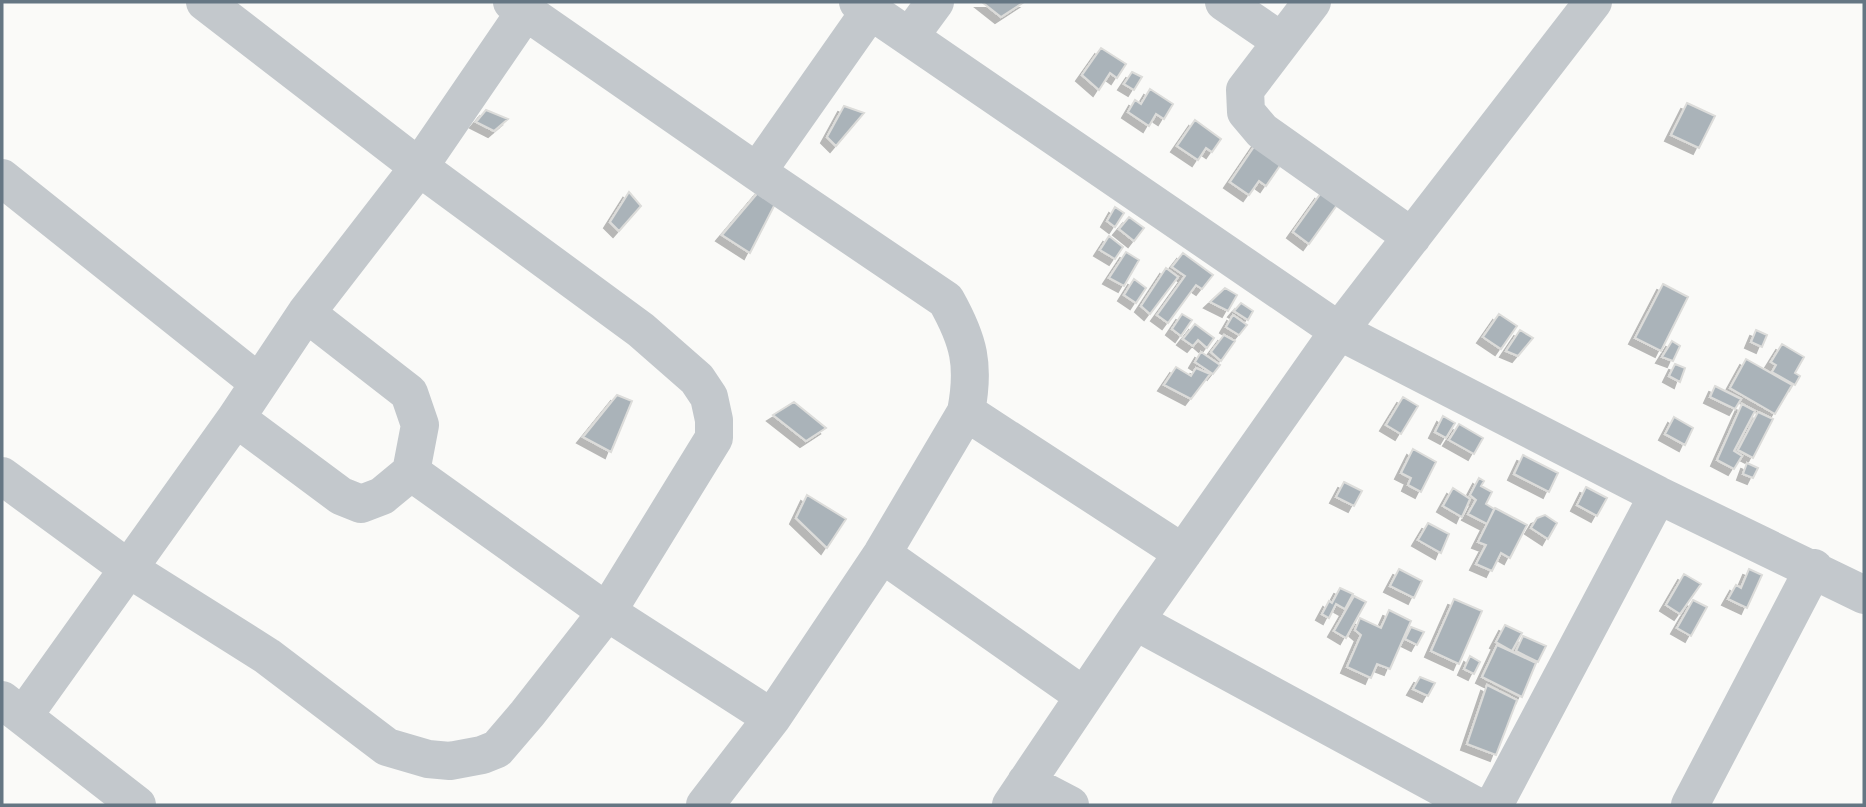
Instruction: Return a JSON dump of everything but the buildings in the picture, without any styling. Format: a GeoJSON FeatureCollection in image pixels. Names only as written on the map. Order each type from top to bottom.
{"type":"FeatureCollection","features":[{"type":"Feature","properties":{"kind":"street"},"geometry":{"type":"LineString","coordinates":[[2,476],[129,569],[267,656],[387,747],[428,759],[450,761],[482,755],[497,748],[607,612],[714,438],[714,420],[709,397],[698,379],[640,330],[419,167],[205,2]]}},
{"type":"Feature","properties":{"kind":"street"},"geometry":{"type":"LineString","coordinates":[[910,36],[934,2]]}},
{"type":"Feature","properties":{"kind":"street"},"geometry":{"type":"LineString","coordinates":[[1224,2],[1281,41]]}},
{"type":"Feature","properties":{"kind":"street"},"geometry":{"type":"LineString","coordinates":[[1312,2],[1245,90],[1247,112],[1262,131],[1412,237]]}},
{"type":"Feature","properties":{"kind":"street"},"geometry":{"type":"LineString","coordinates":[[1070,805],[1018,794],[1135,621],[1339,331],[1593,2]]}},
{"type":"Feature","properties":{"kind":"street"},"geometry":{"type":"LineString","coordinates":[[757,172],[864,6],[1339,331],[1658,495],[1864,594]]}},
{"type":"Feature","properties":{"kind":"street"},"geometry":{"type":"LineString","coordinates":[[137,805],[13,707],[129,569],[236,418],[306,313],[419,167],[519,7],[946,300],[964,332],[971,387],[966,412],[882,554],[772,718],[705,805]]}},
{"type":"Feature","properties":{"kind":"street"},"geometry":{"type":"LineString","coordinates":[[2,178],[259,383]]}},
{"type":"Feature","properties":{"kind":"street"},"geometry":{"type":"LineString","coordinates":[[236,418],[341,496],[361,504],[382,496],[411,472],[420,425],[410,393],[306,313]]}},
{"type":"Feature","properties":{"kind":"street"},"geometry":{"type":"LineString","coordinates":[[966,412],[1183,553]]}},
{"type":"Feature","properties":{"kind":"street"},"geometry":{"type":"LineString","coordinates":[[411,472],[607,612],[772,718]]}},
{"type":"Feature","properties":{"kind":"street"},"geometry":{"type":"LineString","coordinates":[[1494,805],[1658,495]]}},
{"type":"Feature","properties":{"kind":"street"},"geometry":{"type":"LineString","coordinates":[[882,554],[1084,696]]}},
{"type":"Feature","properties":{"kind":"street"},"geometry":{"type":"LineString","coordinates":[[1690,805],[1814,568]]}},
{"type":"Feature","properties":{"kind":"street"},"geometry":{"type":"LineString","coordinates":[[1135,621],[1474,805]]}}]}
